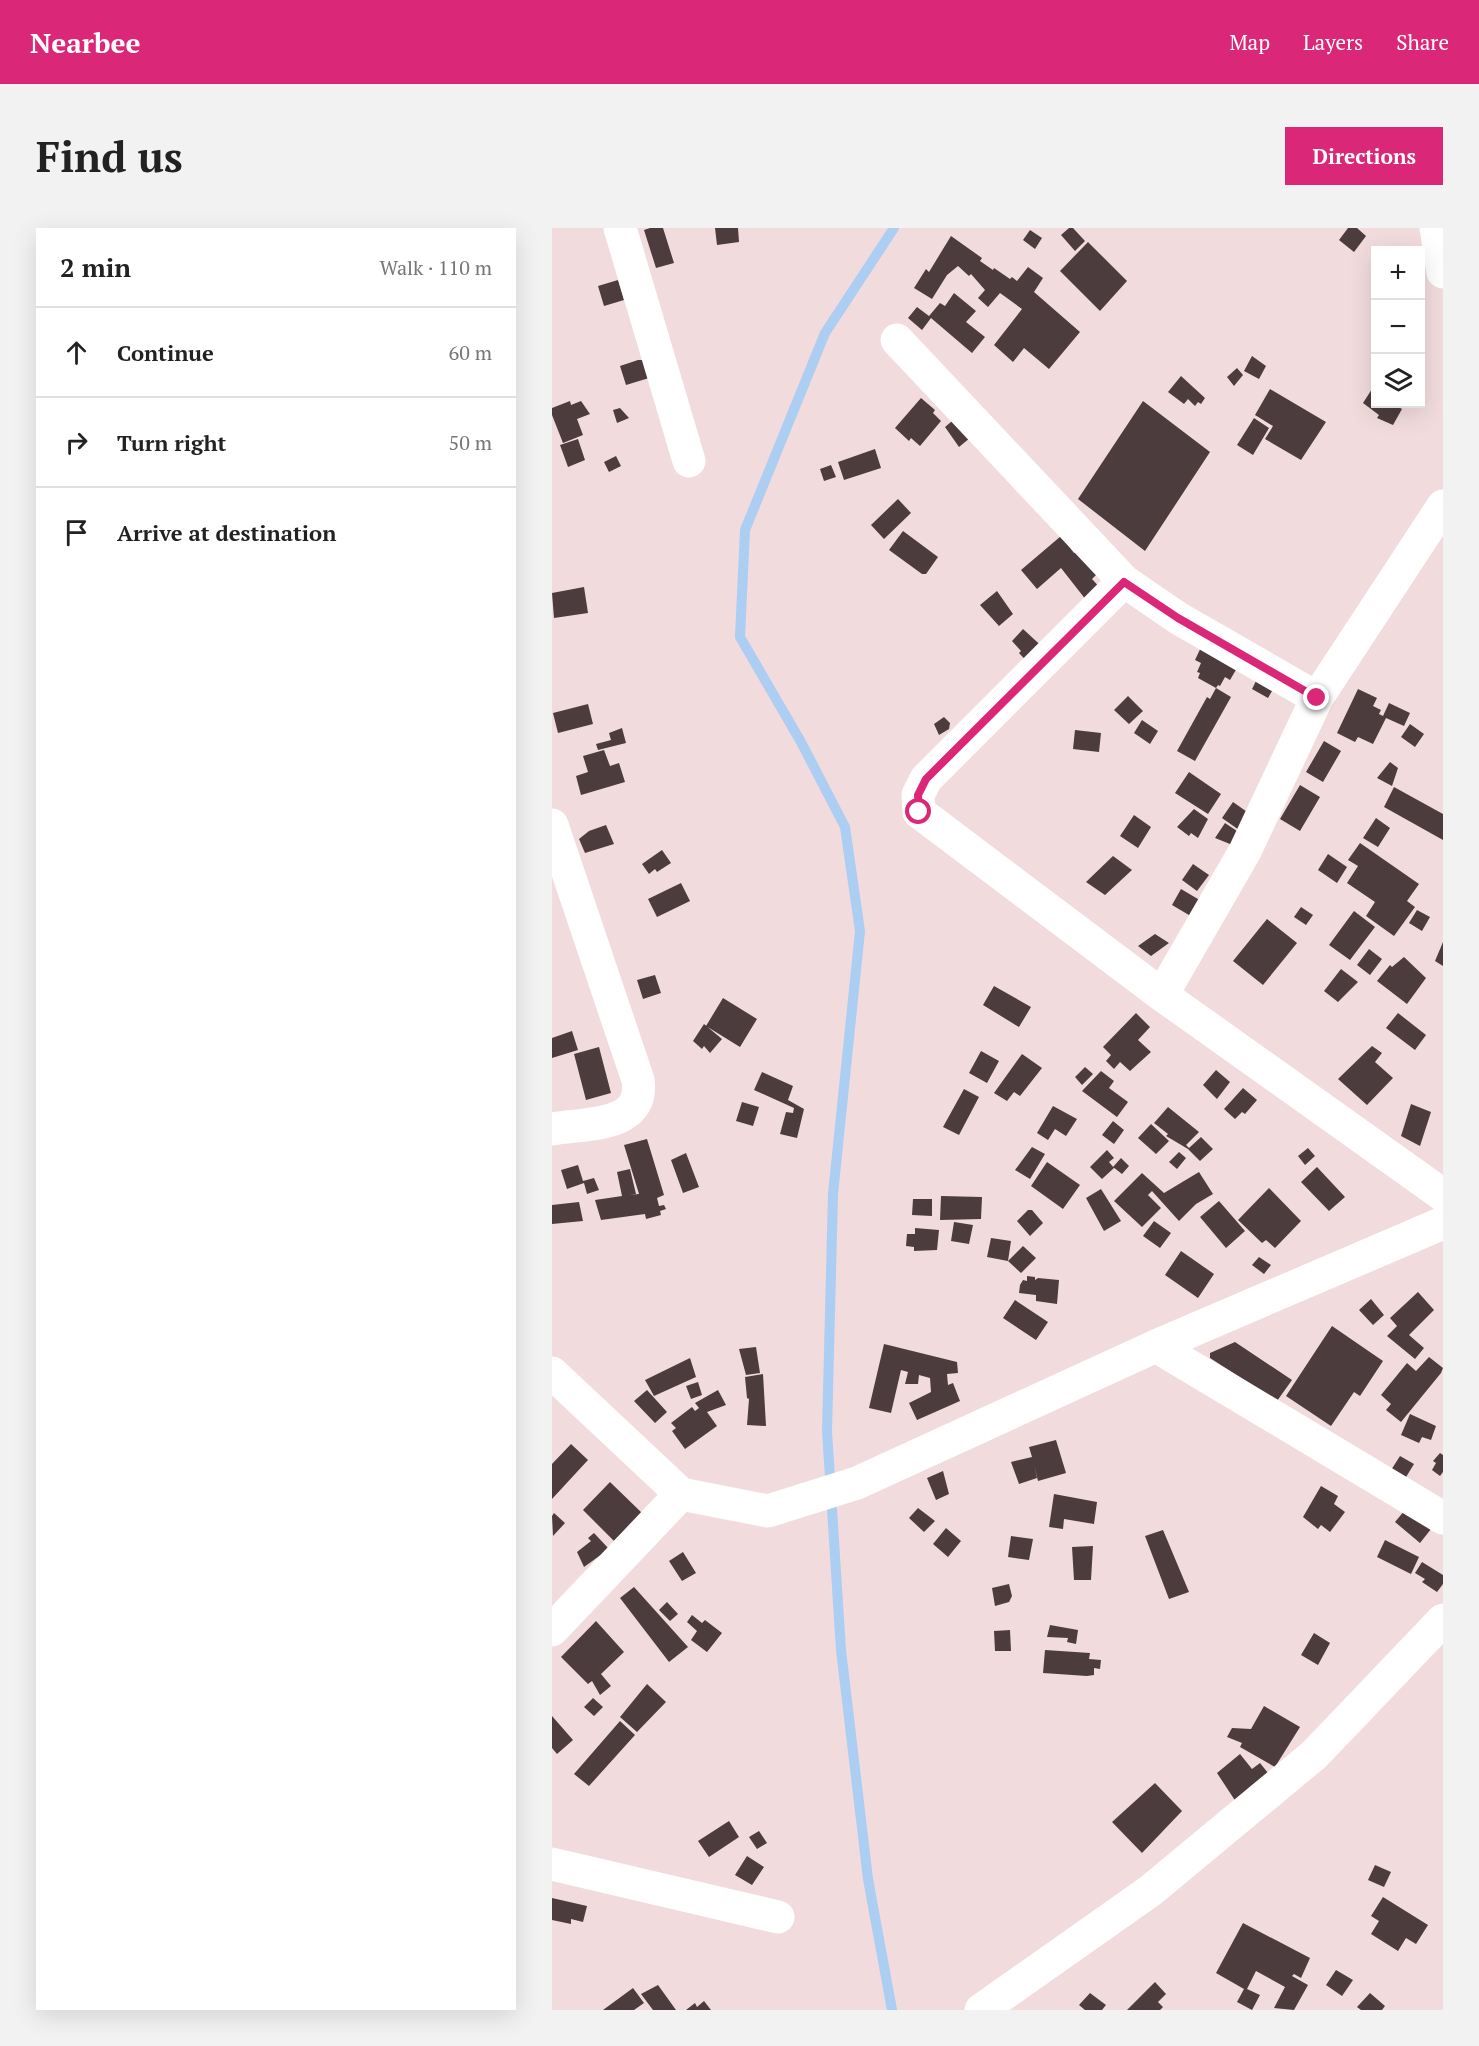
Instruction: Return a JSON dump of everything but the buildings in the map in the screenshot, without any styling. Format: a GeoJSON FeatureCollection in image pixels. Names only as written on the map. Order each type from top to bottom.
{"type":"FeatureCollection","features":[{"type":"Feature","properties":{"kind":"street"},"geometry":{"type":"LineString","coordinates":[[620,228],[689,460]]}},
{"type":"Feature","properties":{"kind":"street"},"geometry":{"type":"LineString","coordinates":[[1436,228],[1443,272]]}},
{"type":"Feature","properties":{"kind":"street"},"geometry":{"type":"LineString","coordinates":[[897,340],[1124,582],[1178,618],[1317,698]]}},
{"type":"Feature","properties":{"kind":"street"},"geometry":{"type":"LineString","coordinates":[[1162,995],[1245,851],[1317,698],[1443,506]]}},
{"type":"Feature","properties":{"kind":"street"},"geometry":{"type":"LineString","coordinates":[[1124,582],[926,779],[918,795],[919,812],[1162,995],[1443,1195]]}},
{"type":"Feature","properties":{"kind":"street"},"geometry":{"type":"LineString","coordinates":[[552,825],[638,1080],[640,1096],[633,1110],[619,1118],[552,1129]]}},
{"type":"Feature","properties":{"kind":"street"},"geometry":{"type":"LineString","coordinates":[[552,1373],[681,1494],[768,1511],[857,1483],[1156,1346],[1443,1223]]}},
{"type":"Feature","properties":{"kind":"street"},"geometry":{"type":"LineString","coordinates":[[1156,1346],[1443,1518]]}},
{"type":"Feature","properties":{"kind":"street"},"geometry":{"type":"LineString","coordinates":[[552,1630],[681,1494]]}},
{"type":"Feature","properties":{"kind":"street"},"geometry":{"type":"LineString","coordinates":[[981,2010],[1150,1891],[1314,1755],[1443,1620]]}},
{"type":"Feature","properties":{"kind":"street"},"geometry":{"type":"LineString","coordinates":[[552,1864],[778,1917]]}},
{"type":"Feature","properties":{"kind":"waterway"},"geometry":{"type":"LineString","coordinates":[[892,2010],[868,1879],[841,1650],[827,1431],[833,1194],[860,931],[845,827],[801,742],[740,637],[745,530],[825,333],[894,228]]}},
{"type":"Feature","properties":{"kind":"route"},"geometry":{"type":"LineString","coordinates":[[919,812],[918,795],[926,779],[1124,582],[1178,618],[1317,698]]}}]}
